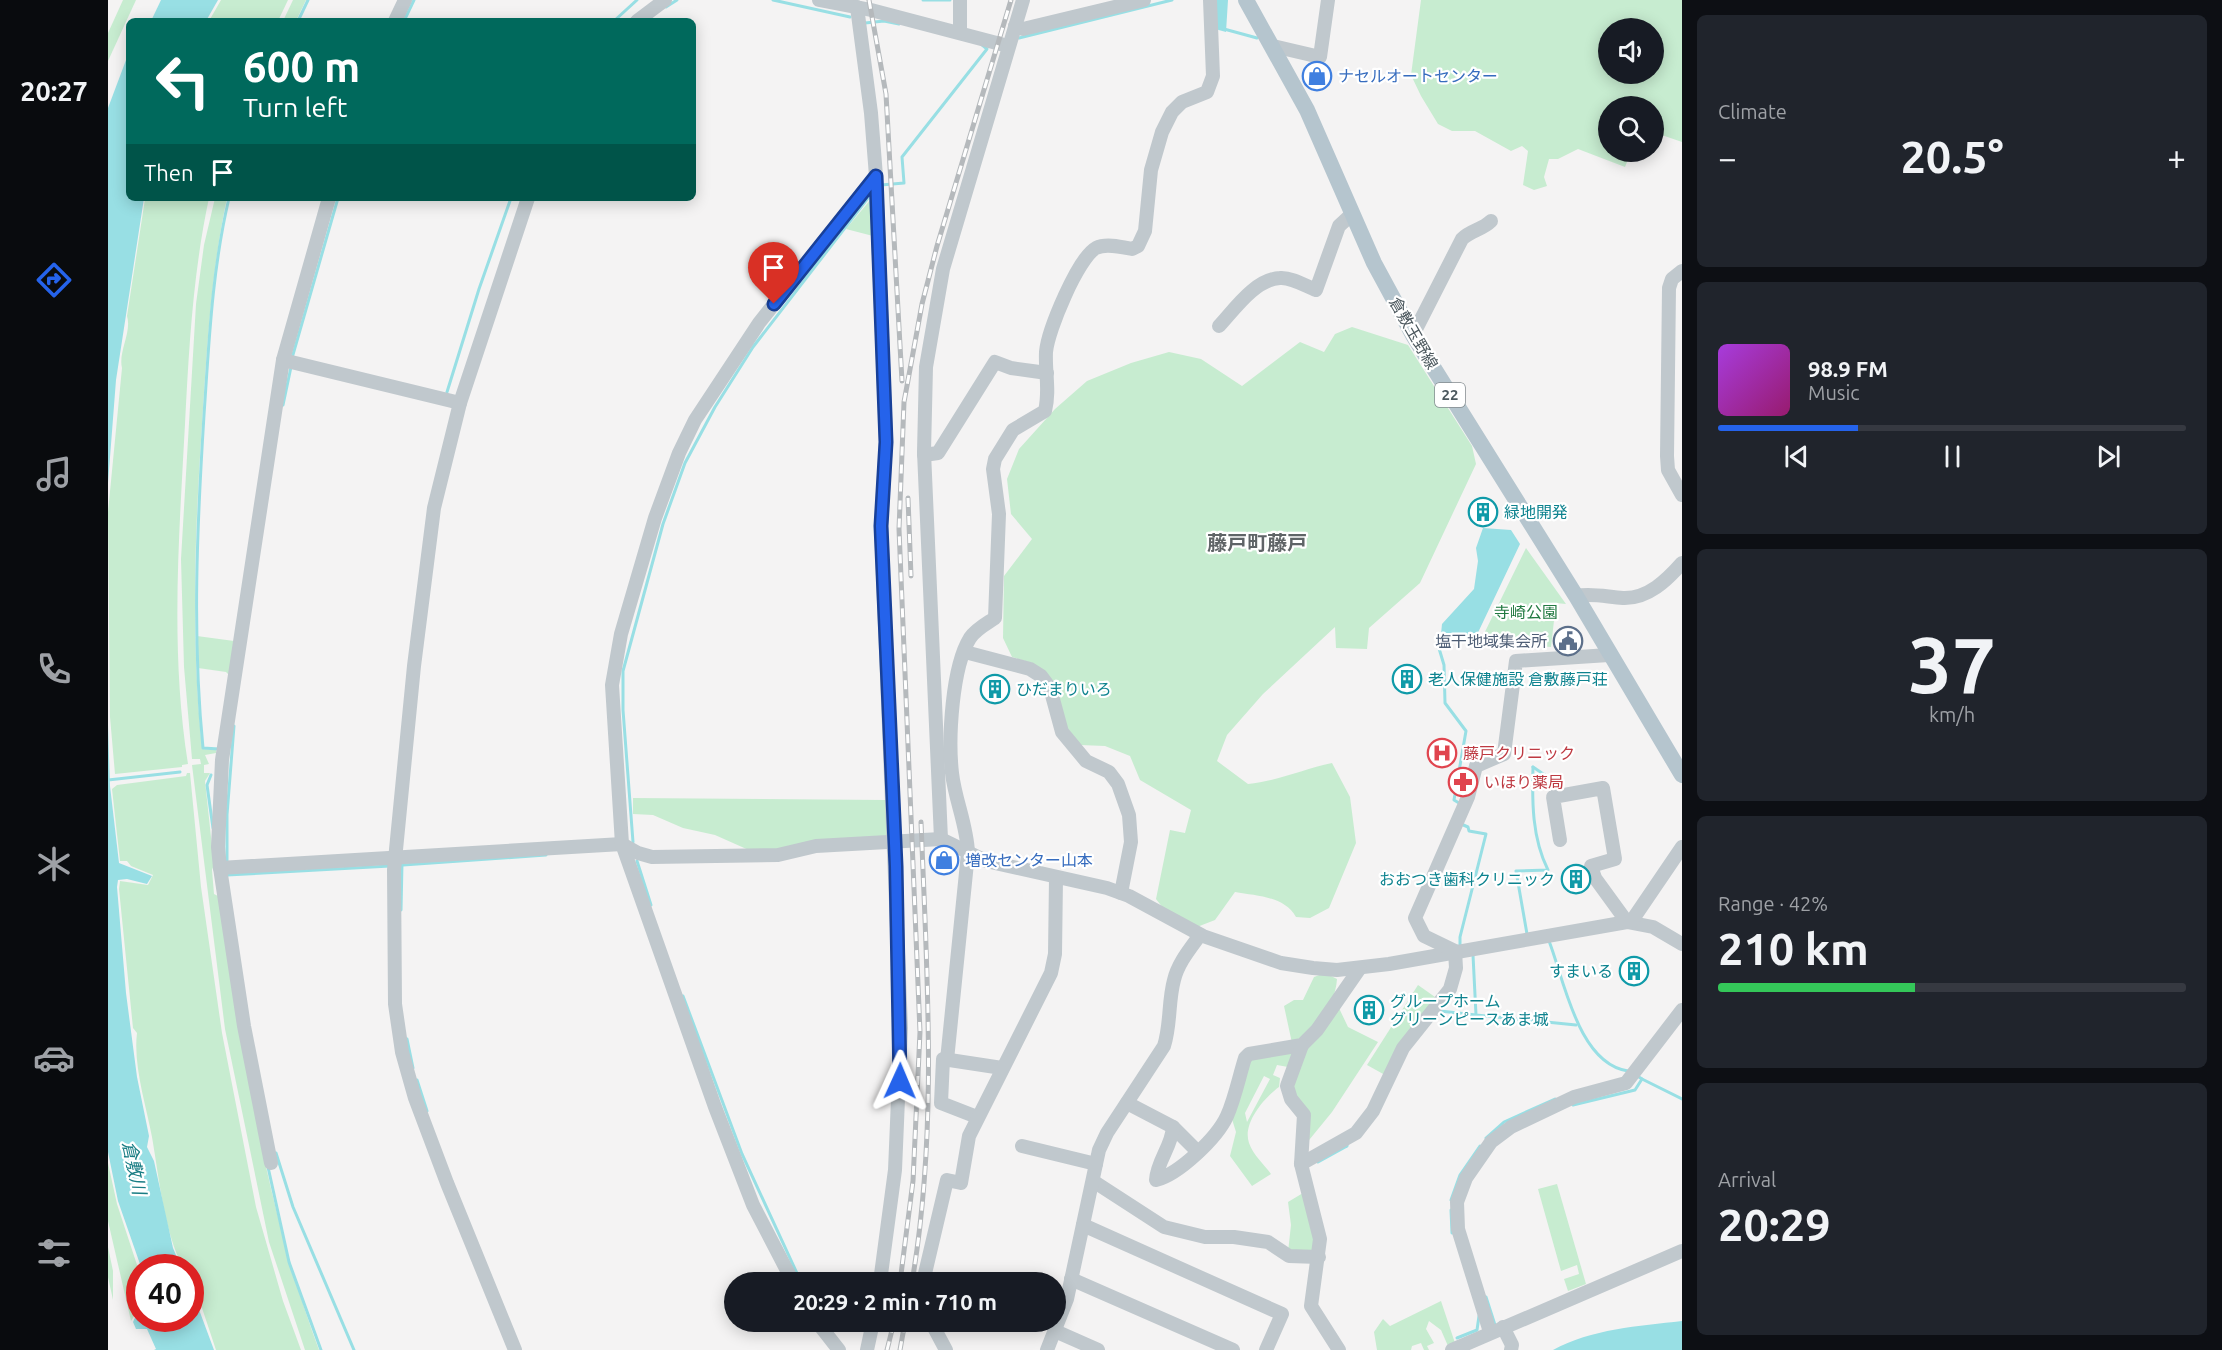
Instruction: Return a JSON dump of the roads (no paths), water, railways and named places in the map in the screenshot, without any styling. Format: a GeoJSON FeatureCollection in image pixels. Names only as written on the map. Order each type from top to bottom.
{"type":"FeatureCollection","features":[{"type":"Feature","properties":{"kind":"main road","name":"倉敷玉野線"},"geometry":{"type":"LineString","coordinates":[[1246,0],[1274,46],[1307,110],[1374,263],[1413,335],[1576,596],[1682,775]]}},
{"type":"Feature","properties":{"kind":"street"},"geometry":{"type":"LineString","coordinates":[[396,18],[405,0]]}},
{"type":"Feature","properties":{"kind":"street"},"geometry":{"type":"LineString","coordinates":[[819,0],[960,32],[1008,46]]}},
{"type":"Feature","properties":{"kind":"street"},"geometry":{"type":"LineString","coordinates":[[941,839],[924,455],[926,368],[935,303],[958,212],[1023,0]]}},
{"type":"Feature","properties":{"kind":"street"},"geometry":{"type":"LineString","coordinates":[[1015,26],[1023,29],[1144,0]]}},
{"type":"Feature","properties":{"kind":"street"},"geometry":{"type":"LineString","coordinates":[[947,1060],[968,853],[967,833],[952,774],[950,732],[953,697],[971,636],[995,618],[999,514],[993,469],[995,459],[1013,430],[1045,411],[1049,393],[1047,373],[1050,329],[1069,288],[1089,253],[1097,247],[1132,249],[1138,246],[1145,231],[1151,170],[1162,132],[1172,112],[1182,102],[1207,92],[1213,76],[1210,0]]}},
{"type":"Feature","properties":{"kind":"street"},"geometry":{"type":"LineString","coordinates":[[1274,46],[1320,57],[1328,0]]}},
{"type":"Feature","properties":{"kind":"street"},"geometry":{"type":"LineString","coordinates":[[960,1],[960,32]]}},
{"type":"Feature","properties":{"kind":"street"},"geometry":{"type":"LineString","coordinates":[[640,18],[656,3]]}},
{"type":"Feature","properties":{"kind":"street"},"geometry":{"type":"LineString","coordinates":[[857,7],[871,113],[876,176],[886,442],[881,526],[895,843],[900,1081],[895,1170],[881,1272]]}},
{"type":"Feature","properties":{"kind":"street"},"geometry":{"type":"LineString","coordinates":[[788,1272],[753,1205],[715,1107],[622,844],[612,685],[615,660],[655,518],[679,453],[716,386],[759,323],[876,176]]}},
{"type":"Feature","properties":{"kind":"street"},"geometry":{"type":"LineString","coordinates":[[271,1163],[244,1026],[225,868],[218,847],[223,748],[289,361],[328,201]]}},
{"type":"Feature","properties":{"kind":"street"},"geometry":{"type":"LineString","coordinates":[[515,1350],[415,1098],[402,1052],[395,1004],[397,861],[414,666],[434,508],[460,402],[527,201]]}},
{"type":"Feature","properties":{"kind":"street"},"geometry":{"type":"LineString","coordinates":[[1219,327],[1252,292],[1271,280],[1282,277],[1316,290],[1339,226],[1352,214]]}},
{"type":"Feature","properties":{"kind":"street"},"geometry":{"type":"LineString","coordinates":[[1413,335],[1462,239],[1469,232],[1485,227],[1491,221]]}},
{"type":"Feature","properties":{"kind":"street"},"geometry":{"type":"LineString","coordinates":[[1680,275],[1668,288],[1667,393],[1668,470],[1682,495]]}},
{"type":"Feature","properties":{"kind":"street"},"geometry":{"type":"LineString","coordinates":[[1668,336],[1682,340]]}},
{"type":"Feature","properties":{"kind":"street"},"geometry":{"type":"LineString","coordinates":[[289,361],[460,402]]}},
{"type":"Feature","properties":{"kind":"street"},"geometry":{"type":"LineString","coordinates":[[924,455],[938,453],[995,362],[1011,368],[1047,373]]}},
{"type":"Feature","properties":{"kind":"street"},"geometry":{"type":"LineString","coordinates":[[1667,393],[1682,398]]}},
{"type":"Feature","properties":{"kind":"street"},"geometry":{"type":"LineString","coordinates":[[1576,596],[1589,594],[1625,598],[1640,596],[1664,583],[1682,563]]}},
{"type":"Feature","properties":{"kind":"street"},"geometry":{"type":"LineString","coordinates":[[965,652],[1030,669],[1041,676],[1050,688],[1062,732],[1086,761],[1108,772],[1118,784],[1129,815],[1131,842],[1121,893]]}},
{"type":"Feature","properties":{"kind":"street"},"geometry":{"type":"LineString","coordinates":[[1455,951],[1424,936],[1415,918],[1468,797],[1476,766],[1504,754],[1516,661],[1610,655]]}},
{"type":"Feature","properties":{"kind":"street"},"geometry":{"type":"LineString","coordinates":[[1560,840],[1553,796],[1603,788],[1615,860],[1591,866],[1595,878],[1629,922]]}},
{"type":"Feature","properties":{"kind":"street"},"geometry":{"type":"LineString","coordinates":[[225,868],[397,861],[622,844],[638,853],[652,856],[778,855],[816,846],[941,839],[986,861],[1121,893],[1200,935],[1281,963],[1313,969],[1360,968],[1629,922],[1653,927],[1682,944]]}},
{"type":"Feature","properties":{"kind":"street"},"geometry":{"type":"LineString","coordinates":[[1629,922],[1682,847]]}},
{"type":"Feature","properties":{"kind":"street"},"geometry":{"type":"LineString","coordinates":[[925,1272],[947,1180],[961,1183],[969,1136],[977,1117],[1051,973],[1055,954],[1056,878]]}},
{"type":"Feature","properties":{"kind":"street"},"geometry":{"type":"LineString","coordinates":[[1066,1295],[1096,1164],[1107,1133],[1164,1046],[1169,1031],[1174,981],[1179,967],[1200,935]]}},
{"type":"Feature","properties":{"kind":"street"},"geometry":{"type":"LineString","coordinates":[[1301,1164],[1356,1133],[1373,1111],[1403,1048],[1450,989],[1456,968],[1455,951]]}},
{"type":"Feature","properties":{"kind":"street"},"geometry":{"type":"LineString","coordinates":[[1339,1350],[1311,1306],[1320,1239],[1318,1221],[1301,1164],[1304,1115],[1291,1099],[1287,1086],[1302,1045],[1317,1030],[1360,968]]}},
{"type":"Feature","properties":{"kind":"street"},"geometry":{"type":"LineString","coordinates":[[1511,1350],[1512,1345],[1497,1330],[1458,1228],[1457,1202],[1466,1178],[1491,1142],[1510,1127],[1574,1097],[1619,1087],[1633,1075],[1682,1010]]}},
{"type":"Feature","properties":{"kind":"street"},"geometry":{"type":"LineString","coordinates":[[1173,1127],[1172,1138],[1157,1172],[1156,1180],[1192,1160],[1226,1118],[1245,1058],[1249,1054],[1302,1045]]}},
{"type":"Feature","properties":{"kind":"street"},"geometry":{"type":"LineString","coordinates":[[977,1117],[941,1103],[943,1059],[1002,1068]]}},
{"type":"Feature","properties":{"kind":"street"},"geometry":{"type":"LineString","coordinates":[[1127,1103],[1173,1127],[1198,1152]]}},
{"type":"Feature","properties":{"kind":"street"},"geometry":{"type":"LineString","coordinates":[[1022,1146],[1096,1164]]}},
{"type":"Feature","properties":{"kind":"street"},"geometry":{"type":"LineString","coordinates":[[1093,1180],[1164,1227],[1205,1237],[1234,1237],[1268,1242],[1289,1256],[1318,1257]]}},
{"type":"Feature","properties":{"kind":"street"},"geometry":{"type":"LineString","coordinates":[[1083,1226],[1282,1314],[1266,1350]]}},
{"type":"Feature","properties":{"kind":"street"},"geometry":{"type":"LineString","coordinates":[[1452,1350],[1467,1346],[1497,1330],[1682,1251]]}},
{"type":"Feature","properties":{"kind":"street"},"geometry":{"type":"LineString","coordinates":[[1071,1279],[1233,1350]]}},
{"type":"Feature","properties":{"kind":"street"},"geometry":{"type":"LineString","coordinates":[[824,1332],[835,1347]]}},
{"type":"Feature","properties":{"kind":"street"},"geometry":{"type":"LineString","coordinates":[[867,1350],[871,1332]]}},
{"type":"Feature","properties":{"kind":"street"},"geometry":{"type":"LineString","coordinates":[[936,1332],[946,1350]]}},
{"type":"Feature","properties":{"kind":"street"},"geometry":{"type":"LineString","coordinates":[[1047,1350],[1055,1332]]}},
{"type":"Feature","properties":{"kind":"street"},"geometry":{"type":"LineString","coordinates":[[1057,1332],[1098,1350]]}},
{"type":"Feature","properties":{"kind":"water"},"geometry":{"type":"Polygon","coordinates":[[[161,0],[218,0],[208,18],[152,18],[161,0]]]}},
{"type":"Feature","properties":{"kind":"water"},"geometry":{"type":"Polygon","coordinates":[[[1213,0],[1228,0],[1226,32],[1215,29],[1213,0]]]}},
{"type":"Feature","properties":{"kind":"water"},"geometry":{"type":"Polygon","coordinates":[[[126,60],[126,201],[144,201],[116,380],[108,483],[108,108],[126,60]]]}},
{"type":"Feature","properties":{"kind":"water"},"geometry":{"type":"Polygon","coordinates":[[[1483,528],[1511,530],[1520,544],[1474,641],[1444,636],[1441,634],[1442,624],[1474,589],[1478,561],[1476,548],[1483,528]]]}},
{"type":"Feature","properties":{"kind":"water","name":"倉敷川"},"geometry":{"type":"Polygon","coordinates":[[[108,725],[110,786],[119,863],[152,876],[147,884],[127,879],[118,880],[117,887],[126,993],[137,1077],[149,1136],[147,1147],[154,1161],[176,1254],[136,1254],[118,1201],[108,1152],[108,725]]]}},
{"type":"Feature","properties":{"kind":"water"},"geometry":{"type":"Polygon","coordinates":[[[1682,1321],[1682,1350],[1553,1350],[1599,1333],[1682,1321]]]}},
{"type":"Feature","properties":{"kind":"water"},"geometry":{"type":"Polygon","coordinates":[[[204,1323],[214,1350],[154,1350],[156,1349],[148,1332],[204,1332],[204,1323]]]}},
{"type":"Feature","properties":{"kind":"waterway"},"geometry":{"type":"LineString","coordinates":[[299,18],[308,0]]}},
{"type":"Feature","properties":{"kind":"waterway"},"geometry":{"type":"LineString","coordinates":[[405,18],[414,0]]}},
{"type":"Feature","properties":{"kind":"waterway"},"geometry":{"type":"LineString","coordinates":[[617,18],[637,0]]}},
{"type":"Feature","properties":{"kind":"waterway"},"geometry":{"type":"LineString","coordinates":[[666,7],[677,0]]}},
{"type":"Feature","properties":{"kind":"waterway"},"geometry":{"type":"LineString","coordinates":[[773,0],[850,17]]}},
{"type":"Feature","properties":{"kind":"waterway"},"geometry":{"type":"LineString","coordinates":[[923,0],[950,0]]}},
{"type":"Feature","properties":{"kind":"waterway"},"geometry":{"type":"LineString","coordinates":[[1019,38],[1172,0]]}},
{"type":"Feature","properties":{"kind":"waterway"},"geometry":{"type":"LineString","coordinates":[[865,23],[884,21],[899,24]]}},
{"type":"Feature","properties":{"kind":"waterway"},"geometry":{"type":"LineString","coordinates":[[1224,29],[1257,38]]}},
{"type":"Feature","properties":{"kind":"waterway"},"geometry":{"type":"LineString","coordinates":[[881,185],[904,183],[902,157],[987,49],[981,44]]}},
{"type":"Feature","properties":{"kind":"waterway"},"geometry":{"type":"LineString","coordinates":[[633,842],[623,710],[623,671],[663,524],[685,463],[715,407],[753,347],[868,198]]}},
{"type":"Feature","properties":{"kind":"waterway"},"geometry":{"type":"LineString","coordinates":[[219,749],[203,748],[198,664],[197,582],[201,457],[210,333],[215,279],[228,201]]}},
{"type":"Feature","properties":{"kind":"waterway"},"geometry":{"type":"LineString","coordinates":[[292,358],[337,201]]}},
{"type":"Feature","properties":{"kind":"waterway"},"geometry":{"type":"LineString","coordinates":[[447,392],[479,289],[510,201]]}},
{"type":"Feature","properties":{"kind":"waterway"},"geometry":{"type":"LineString","coordinates":[[283,405],[291,367]]}},
{"type":"Feature","properties":{"kind":"waterway"},"geometry":{"type":"LineString","coordinates":[[1445,634],[1438,645],[1444,665],[1445,703],[1466,731],[1454,800],[1459,803]]}},
{"type":"Feature","properties":{"kind":"waterway"},"geometry":{"type":"LineString","coordinates":[[227,863],[227,815],[234,726]]}},
{"type":"Feature","properties":{"kind":"waterway"},"geometry":{"type":"LineString","coordinates":[[1533,767],[1555,782]]}},
{"type":"Feature","properties":{"kind":"waterway"},"geometry":{"type":"LineString","coordinates":[[1527,934],[1516,871],[1548,870],[1536,833],[1533,807],[1533,767]]}},
{"type":"Feature","properties":{"kind":"waterway"},"geometry":{"type":"LineString","coordinates":[[108,780],[180,772]]}},
{"type":"Feature","properties":{"kind":"waterway"},"geometry":{"type":"LineString","coordinates":[[211,775],[207,785],[213,828]]}},
{"type":"Feature","properties":{"kind":"waterway"},"geometry":{"type":"LineString","coordinates":[[1460,946],[1460,937],[1486,834],[1469,831],[1468,827],[1461,824]]}},
{"type":"Feature","properties":{"kind":"waterway"},"geometry":{"type":"LineString","coordinates":[[403,865],[546,855]]}},
{"type":"Feature","properties":{"kind":"waterway"},"geometry":{"type":"LineString","coordinates":[[637,861],[651,905]]}},
{"type":"Feature","properties":{"kind":"waterway"},"geometry":{"type":"LineString","coordinates":[[401,910],[402,863]]}},
{"type":"Feature","properties":{"kind":"waterway"},"geometry":{"type":"LineString","coordinates":[[227,875],[390,866]]}},
{"type":"Feature","properties":{"kind":"waterway"},"geometry":{"type":"LineString","coordinates":[[1549,941],[1567,997],[1585,1037],[1597,1053],[1611,1065],[1628,1071]]}},
{"type":"Feature","properties":{"kind":"waterway"},"geometry":{"type":"LineString","coordinates":[[1473,955],[1476,1015],[1576,1025]]}},
{"type":"Feature","properties":{"kind":"waterway"},"geometry":{"type":"LineString","coordinates":[[683,996],[742,1154],[796,1272]]}},
{"type":"Feature","properties":{"kind":"waterway"},"geometry":{"type":"LineString","coordinates":[[1440,1011],[1476,1015]]}},
{"type":"Feature","properties":{"kind":"waterway"},"geometry":{"type":"LineString","coordinates":[[407,1039],[413,1068]]}},
{"type":"Feature","properties":{"kind":"waterway"},"geometry":{"type":"LineString","coordinates":[[1573,1105],[1635,1090],[1642,1079],[1636,1075]]}},
{"type":"Feature","properties":{"kind":"waterway"},"geometry":{"type":"LineString","coordinates":[[1642,1079],[1682,1099]]}},
{"type":"Feature","properties":{"kind":"waterway"},"geometry":{"type":"LineString","coordinates":[[417,1080],[427,1111]]}},
{"type":"Feature","properties":{"kind":"waterway"},"geometry":{"type":"LineString","coordinates":[[1486,1138],[1504,1122],[1555,1099]]}},
{"type":"Feature","properties":{"kind":"waterway"},"geometry":{"type":"LineString","coordinates":[[1318,1162],[1347,1146]]}},
{"type":"Feature","properties":{"kind":"waterway"},"geometry":{"type":"LineString","coordinates":[[1451,1200],[1460,1175],[1480,1146]]}},
{"type":"Feature","properties":{"kind":"waterway"},"geometry":{"type":"LineString","coordinates":[[276,1153],[293,1207],[354,1350]]}},
{"type":"Feature","properties":{"kind":"waterway"},"geometry":{"type":"LineString","coordinates":[[268,1167],[289,1262],[321,1350]]}},
{"type":"Feature","properties":{"kind":"waterway"},"geometry":{"type":"LineString","coordinates":[[1451,1210],[1452,1233]]}},
{"type":"Feature","properties":{"kind":"waterway"},"geometry":{"type":"LineString","coordinates":[[1486,1297],[1495,1325]]}},
{"type":"Feature","properties":{"kind":"waterway"},"geometry":{"type":"LineString","coordinates":[[1457,1338],[1477,1330],[1479,1316]]}},
{"type":"Feature","properties":{"kind":"railway"},"geometry":{"type":"LineString","coordinates":[[869,0],[886,94],[902,381]]}},
{"type":"Feature","properties":{"kind":"railway"},"geometry":{"type":"LineString","coordinates":[[901,1272],[913,1181],[920,1032],[899,529],[904,402],[922,304],[937,246],[1011,0]]}},
{"type":"Feature","properties":{"kind":"railway"},"geometry":{"type":"LineString","coordinates":[[908,498],[911,576]]}},
{"type":"Feature","properties":{"kind":"railway"},"geometry":{"type":"LineString","coordinates":[[913,1272],[920,1225],[928,1110],[928,995],[921,822]]}},
{"type":"Feature","properties":{"kind":"railway"},"geometry":{"type":"LineString","coordinates":[[887,1350],[892,1332]]}},
{"type":"Feature","properties":{"kind":"railway"},"geometry":{"type":"LineString","coordinates":[[900,1350],[903,1332]]}},
{"type":"Feature","properties":{"kind":"place","name":"ナセルオートセンター"},"geometry":{"type":"Point","coordinates":[1317,76]}},
{"type":"Feature","properties":{"kind":"place","name":"緑地開発"},"geometry":{"type":"Point","coordinates":[1483,512]}},
{"type":"Feature","properties":{"kind":"place","name":"塩干地域集会所"},"geometry":{"type":"Point","coordinates":[1568,641]}},
{"type":"Feature","properties":{"kind":"place","name":"老人保健施設 倉敷藤戸荘"},"geometry":{"type":"Point","coordinates":[1407,679]}},
{"type":"Feature","properties":{"kind":"place","name":"ひだまりいろ"},"geometry":{"type":"Point","coordinates":[995,689]}},
{"type":"Feature","properties":{"kind":"place","name":"藤戸クリニック"},"geometry":{"type":"Point","coordinates":[1442,753]}},
{"type":"Feature","properties":{"kind":"place","name":"いほり薬局"},"geometry":{"type":"Point","coordinates":[1463,782]}},
{"type":"Feature","properties":{"kind":"place","name":"増改センター山本"},"geometry":{"type":"Point","coordinates":[944,860]}},
{"type":"Feature","properties":{"kind":"place","name":"おおつき歯科クリニック"},"geometry":{"type":"Point","coordinates":[1576,879]}},
{"type":"Feature","properties":{"kind":"place","name":"すまいる"},"geometry":{"type":"Point","coordinates":[1634,971]}},
{"type":"Feature","properties":{"kind":"place","name":"グループホーム グリーンピースあま城"},"geometry":{"type":"Point","coordinates":[1369,1010]}},
{"type":"Feature","properties":{"kind":"district","name":"藤戸町藤戸"},"geometry":{"type":"Point","coordinates":[1257,543]}},
{"type":"Feature","properties":{"kind":"park label","name":"寺崎公園"},"geometry":{"type":"Point","coordinates":[1526,612]}}]}
